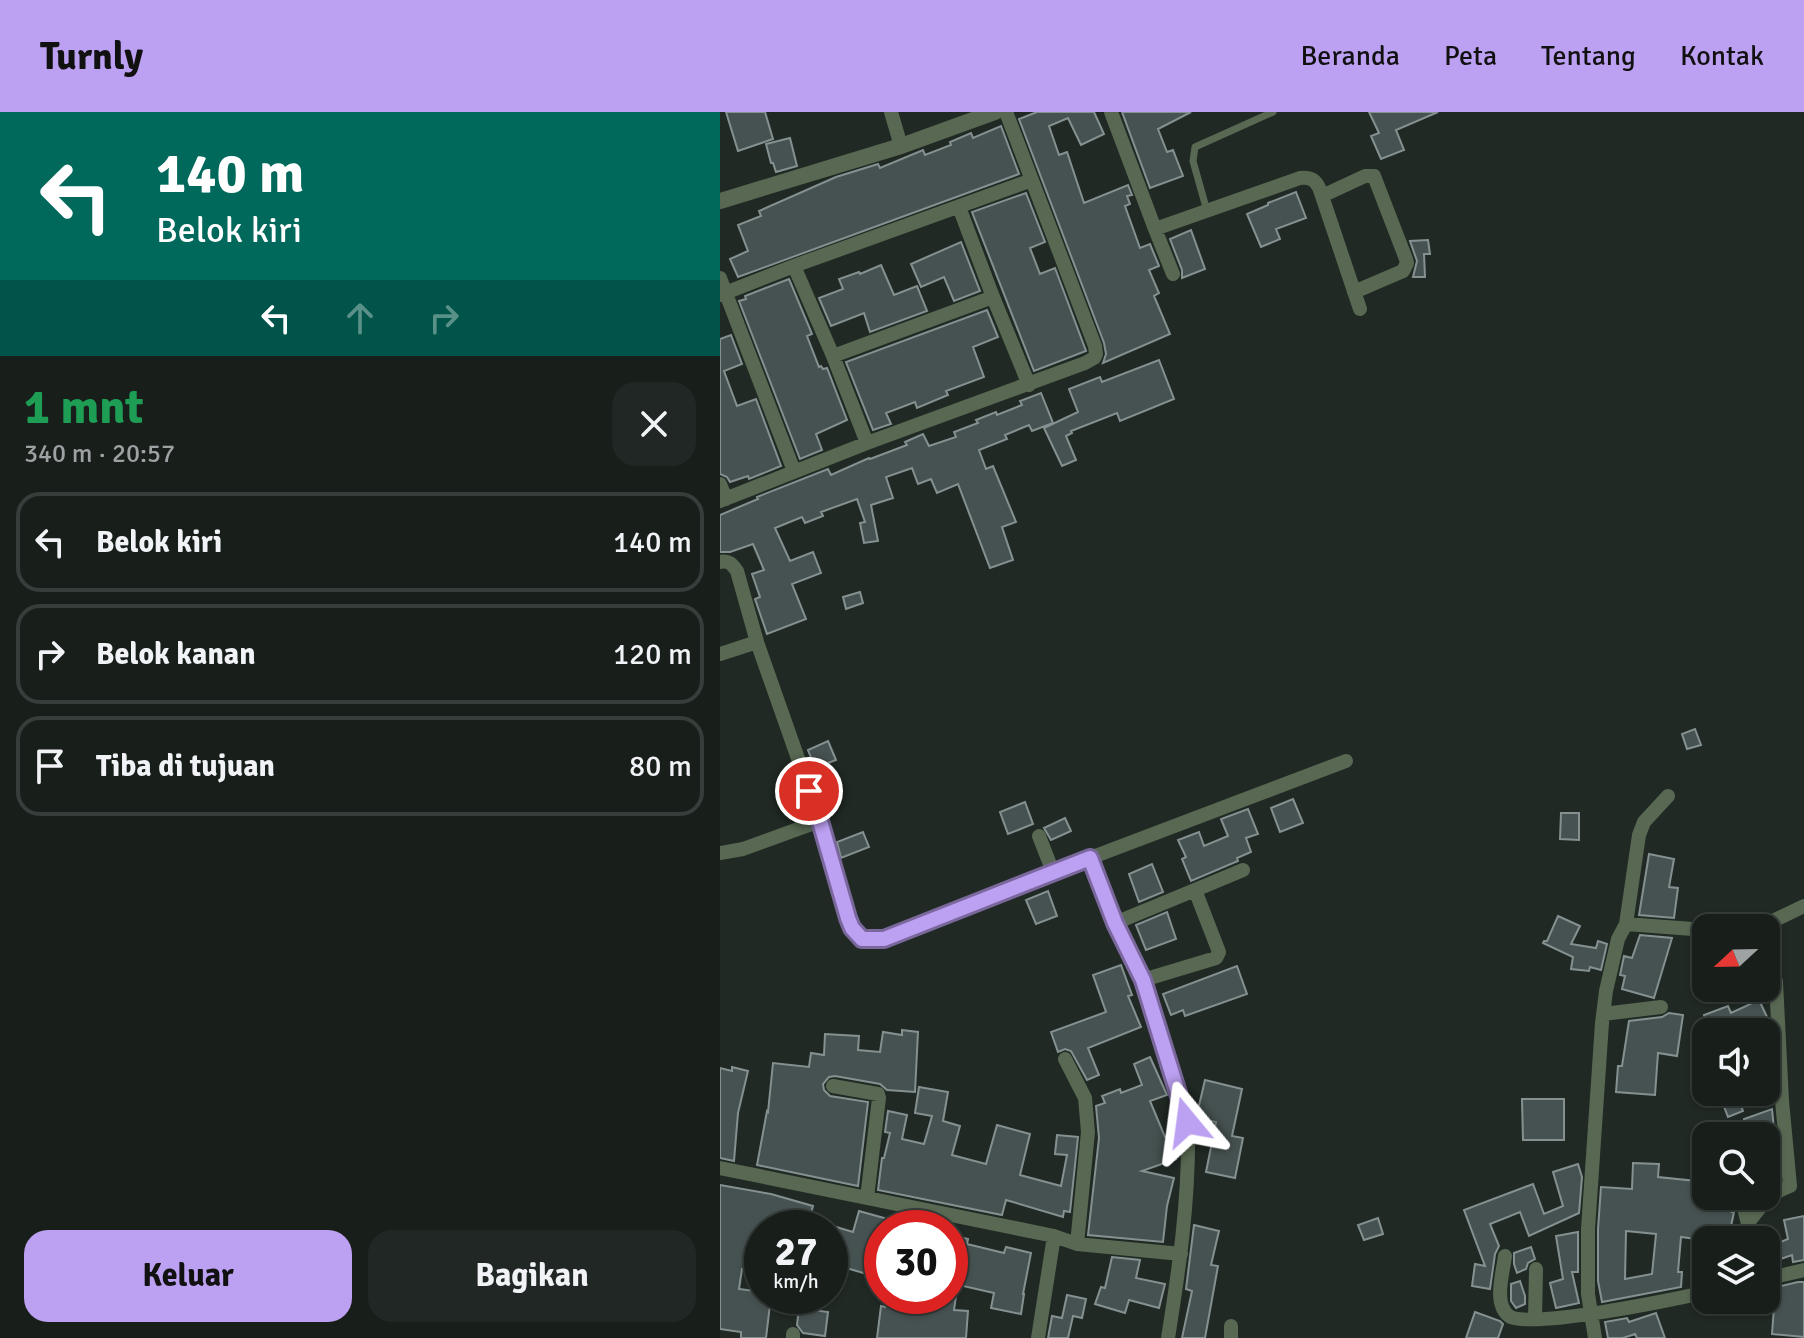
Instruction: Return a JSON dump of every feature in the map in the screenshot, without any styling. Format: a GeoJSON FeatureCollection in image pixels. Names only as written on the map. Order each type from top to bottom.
{"type":"FeatureCollection","features":[{"type":"Feature","properties":{"kind":"street"},"geometry":{"type":"LineString","coordinates":[[891,112],[901,146]]}},
{"type":"Feature","properties":{"kind":"street"},"geometry":{"type":"LineString","coordinates":[[720,201],[901,146],[994,112]]}},
{"type":"Feature","properties":{"kind":"street"},"geometry":{"type":"LineString","coordinates":[[720,484],[723,500],[1094,358],[1095,346],[1006,112]]}},
{"type":"Feature","properties":{"kind":"street"},"geometry":{"type":"LineString","coordinates":[[1111,112],[1173,274]]}},
{"type":"Feature","properties":{"kind":"street"},"geometry":{"type":"LineString","coordinates":[[1322,196],[1365,176],[1374,176],[1406,259],[1403,271],[1354,292]]}},
{"type":"Feature","properties":{"kind":"street"},"geometry":{"type":"LineString","coordinates":[[1155,229],[1300,178],[1312,179],[1322,196],[1360,309]]}},
{"type":"Feature","properties":{"kind":"street"},"geometry":{"type":"LineString","coordinates":[[723,294],[1032,180]]}},
{"type":"Feature","properties":{"kind":"street"},"geometry":{"type":"LineString","coordinates":[[959,207],[1029,385]]}},
{"type":"Feature","properties":{"kind":"street"},"geometry":{"type":"LineString","coordinates":[[794,266],[867,443]]}},
{"type":"Feature","properties":{"kind":"street"},"geometry":{"type":"LineString","coordinates":[[720,278],[723,294],[794,471]]}},
{"type":"Feature","properties":{"kind":"street"},"geometry":{"type":"LineString","coordinates":[[833,356],[993,297]]}},
{"type":"Feature","properties":{"kind":"street"},"geometry":{"type":"LineString","coordinates":[[720,562],[732,564],[737,571],[757,642],[820,821],[848,918],[862,939],[884,939],[1346,761]]}},
{"type":"Feature","properties":{"kind":"street"},"geometry":{"type":"LineString","coordinates":[[720,654],[757,642]]}},
{"type":"Feature","properties":{"kind":"street"},"geometry":{"type":"LineString","coordinates":[[1595,1338],[1588,1294],[1589,1216],[1603,1014],[1618,939],[1626,924],[1639,835],[1644,822],[1668,796]]}},
{"type":"Feature","properties":{"kind":"street"},"geometry":{"type":"LineString","coordinates":[[720,853],[743,849],[820,821]]}},
{"type":"Feature","properties":{"kind":"street"},"geometry":{"type":"LineString","coordinates":[[1039,836],[1053,872]]}},
{"type":"Feature","properties":{"kind":"street"},"geometry":{"type":"LineString","coordinates":[[1090,858],[1115,923],[1143,980],[1188,1131],[1181,1254],[1168,1338]]}},
{"type":"Feature","properties":{"kind":"street"},"geometry":{"type":"LineString","coordinates":[[1115,923],[1243,870]]}},
{"type":"Feature","properties":{"kind":"street"},"geometry":{"type":"LineString","coordinates":[[1143,980],[1209,962],[1219,955],[1195,890]]}},
{"type":"Feature","properties":{"kind":"street"},"geometry":{"type":"LineString","coordinates":[[1780,917],[1804,906]]}},
{"type":"Feature","properties":{"kind":"street"},"geometry":{"type":"LineString","coordinates":[[1626,924],[1692,929]]}},
{"type":"Feature","properties":{"kind":"street"},"geometry":{"type":"LineString","coordinates":[[1748,1223],[1767,1198],[1790,1186],[1777,1002]]}},
{"type":"Feature","properties":{"kind":"street"},"geometry":{"type":"LineString","coordinates":[[1603,1014],[1661,1007]]}},
{"type":"Feature","properties":{"kind":"street"},"geometry":{"type":"LineString","coordinates":[[1065,1059],[1085,1098],[1088,1132],[1077,1244]]}},
{"type":"Feature","properties":{"kind":"street"},"geometry":{"type":"LineString","coordinates":[[833,1086],[878,1094],[867,1198]]}},
{"type":"Feature","properties":{"kind":"street"},"geometry":{"type":"LineString","coordinates":[[720,1168],[1054,1236],[1077,1244],[1181,1254]]}},
{"type":"Feature","properties":{"kind":"street"},"geometry":{"type":"LineString","coordinates":[[1745,1210],[1749,1226]]}},
{"type":"Feature","properties":{"kind":"street"},"geometry":{"type":"LineString","coordinates":[[1038,1338],[1054,1236]]}},
{"type":"Feature","properties":{"kind":"street"},"geometry":{"type":"LineString","coordinates":[[1505,1256],[1500,1299],[1504,1310],[1513,1319],[1590,1315],[1692,1295]]}},
{"type":"Feature","properties":{"kind":"street"},"geometry":{"type":"LineString","coordinates":[[1535,1319],[1536,1269]]}},
{"type":"Feature","properties":{"kind":"street"},"geometry":{"type":"LineString","coordinates":[[1780,1276],[1804,1270]]}},
{"type":"Feature","properties":{"kind":"lane"},"geometry":{"type":"LineString","coordinates":[[1207,211],[1193,161],[1195,147],[1273,112]]}},
{"type":"Feature","properties":{"kind":"building"},"geometry":{"type":"Polygon","coordinates":[[[726,112],[765,112],[773,139],[738,151],[726,112]]]}},
{"type":"Feature","properties":{"kind":"building"},"geometry":{"type":"Polygon","coordinates":[[[1037,112],[1094,112],[1104,134],[1081,145],[1068,118],[1049,126],[1059,155],[1067,152],[1084,203],[1128,185],[1132,195],[1127,196],[1130,204],[1125,206],[1140,248],[1150,244],[1159,266],[1149,270],[1159,293],[1154,296],[1170,334],[1103,363],[1106,354],[1104,343],[1019,119],[1037,112]]]}},
{"type":"Feature","properties":{"kind":"building"},"geometry":{"type":"Polygon","coordinates":[[[1122,112],[1191,112],[1158,129],[1167,152],[1173,150],[1183,176],[1150,188],[1122,112]]]}},
{"type":"Feature","properties":{"kind":"building"},"geometry":{"type":"Polygon","coordinates":[[[1369,112],[1438,112],[1396,130],[1404,150],[1381,159],[1371,136],[1379,133],[1369,112]]]}},
{"type":"Feature","properties":{"kind":"building"},"geometry":{"type":"Polygon","coordinates":[[[1001,126],[1019,174],[738,277],[730,259],[748,251],[738,225],[761,216],[759,211],[836,177],[878,164],[880,168],[923,150],[925,155],[971,133],[973,138],[1001,126]]]}},
{"type":"Feature","properties":{"kind":"building"},"geometry":{"type":"Polygon","coordinates":[[[790,138],[797,166],[776,172],[766,144],[790,138]]]}},
{"type":"Feature","properties":{"kind":"building"},"geometry":{"type":"Polygon","coordinates":[[[1296,192],[1306,218],[1276,229],[1280,239],[1261,247],[1247,214],[1296,192]]]}},
{"type":"Feature","properties":{"kind":"building"},"geometry":{"type":"Polygon","coordinates":[[[1026,193],[1045,242],[1030,248],[1040,274],[1055,268],[1086,351],[1034,371],[972,212],[1026,193]]]}},
{"type":"Feature","properties":{"kind":"building"},"geometry":{"type":"Polygon","coordinates":[[[1191,230],[1205,269],[1182,278],[1170,239],[1191,230]]]}},
{"type":"Feature","properties":{"kind":"building"},"geometry":{"type":"Polygon","coordinates":[[[1428,240],[1430,254],[1424,254],[1425,277],[1413,277],[1417,261],[1410,241],[1428,240]]]}},
{"type":"Feature","properties":{"kind":"building"},"geometry":{"type":"Polygon","coordinates":[[[961,242],[980,291],[954,301],[944,277],[921,287],[911,264],[961,242]]]}},
{"type":"Feature","properties":{"kind":"building"},"geometry":{"type":"Polygon","coordinates":[[[881,265],[894,295],[917,286],[927,311],[870,332],[864,313],[831,326],[819,298],[843,289],[839,279],[881,265]]]}},
{"type":"Feature","properties":{"kind":"building"},"geometry":{"type":"Polygon","coordinates":[[[789,279],[812,334],[807,336],[819,367],[827,368],[847,420],[816,434],[822,450],[800,459],[739,301],[789,279]]]}},
{"type":"Feature","properties":{"kind":"building"},"geometry":{"type":"Polygon","coordinates":[[[987,310],[998,337],[973,347],[984,377],[946,391],[948,395],[917,408],[915,402],[886,413],[891,424],[873,430],[846,362],[987,310]]]}},
{"type":"Feature","properties":{"kind":"building"},"geometry":{"type":"Polygon","coordinates":[[[731,335],[742,364],[724,371],[737,406],[756,399],[781,466],[749,479],[748,476],[730,482],[720,474],[720,339],[731,335]]]}},
{"type":"Feature","properties":{"kind":"building"},"geometry":{"type":"Polygon","coordinates":[[[1159,360],[1174,399],[1120,421],[1117,413],[1071,431],[1066,436],[1076,460],[1062,466],[1044,428],[1078,412],[1069,389],[1100,377],[1102,382],[1159,360]]]}},
{"type":"Feature","properties":{"kind":"building"},"geometry":{"type":"Polygon","coordinates":[[[1041,393],[1053,423],[1032,431],[1029,425],[1005,435],[1007,439],[979,450],[986,469],[993,466],[1016,522],[1002,527],[1013,560],[990,568],[958,484],[937,493],[931,479],[918,484],[912,468],[886,477],[893,498],[871,505],[878,541],[864,543],[860,523],[865,522],[857,499],[821,512],[823,516],[805,523],[802,517],[775,528],[790,561],[813,552],[821,573],[792,584],[806,619],[767,634],[755,599],[760,597],[752,574],[764,570],[753,544],[720,552],[720,515],[828,469],[831,475],[907,445],[905,442],[923,434],[929,446],[956,437],[954,432],[978,423],[976,420],[1022,405],[1020,401],[1041,393]]]}},
{"type":"Feature","properties":{"kind":"building"},"geometry":{"type":"Polygon","coordinates":[[[860,592],[863,603],[846,609],[843,597],[860,592]]]}},
{"type":"Feature","properties":{"kind":"building"},"geometry":{"type":"Polygon","coordinates":[[[1695,729],[1701,745],[1687,749],[1682,734],[1695,729]]]}},
{"type":"Feature","properties":{"kind":"building"},"geometry":{"type":"Polygon","coordinates":[[[828,741],[836,760],[815,768],[808,750],[828,741]]]}},
{"type":"Feature","properties":{"kind":"building"},"geometry":{"type":"Polygon","coordinates":[[[1293,799],[1303,823],[1280,832],[1271,808],[1293,799]]]}},
{"type":"Feature","properties":{"kind":"building"},"geometry":{"type":"Polygon","coordinates":[[[1025,802],[1033,824],[1008,834],[1000,812],[1025,802]]]}},
{"type":"Feature","properties":{"kind":"building"},"geometry":{"type":"Polygon","coordinates":[[[1248,809],[1258,834],[1246,838],[1251,852],[1237,858],[1238,861],[1191,881],[1182,859],[1186,857],[1178,840],[1199,832],[1204,846],[1228,836],[1221,819],[1248,809]]]}},
{"type":"Feature","properties":{"kind":"building"},"geometry":{"type":"Polygon","coordinates":[[[1561,813],[1579,813],[1579,840],[1560,839],[1561,813]]]}},
{"type":"Feature","properties":{"kind":"building"},"geometry":{"type":"Polygon","coordinates":[[[1065,818],[1071,831],[1051,840],[1044,828],[1065,818]]]}},
{"type":"Feature","properties":{"kind":"building"},"geometry":{"type":"Polygon","coordinates":[[[863,832],[869,847],[841,858],[837,842],[863,832]]]}},
{"type":"Feature","properties":{"kind":"building"},"geometry":{"type":"Polygon","coordinates":[[[1649,854],[1674,859],[1669,887],[1678,888],[1674,918],[1639,915],[1649,854]]]}},
{"type":"Feature","properties":{"kind":"building"},"geometry":{"type":"Polygon","coordinates":[[[1152,864],[1163,892],[1139,902],[1129,874],[1152,864]]]}},
{"type":"Feature","properties":{"kind":"building"},"geometry":{"type":"Polygon","coordinates":[[[1048,891],[1057,916],[1036,924],[1026,900],[1048,891]]]}},
{"type":"Feature","properties":{"kind":"building"},"geometry":{"type":"Polygon","coordinates":[[[1167,912],[1176,939],[1146,950],[1136,925],[1167,912]]]}},
{"type":"Feature","properties":{"kind":"building"},"geometry":{"type":"Polygon","coordinates":[[[1558,916],[1580,926],[1571,944],[1596,948],[1598,941],[1607,944],[1601,970],[1590,967],[1589,971],[1571,969],[1573,957],[1543,943],[1547,941],[1558,916]]]}},
{"type":"Feature","properties":{"kind":"building"},"geometry":{"type":"Polygon","coordinates":[[[1640,935],[1672,938],[1654,998],[1622,989],[1625,976],[1620,975],[1624,956],[1632,958],[1640,935]]]}},
{"type":"Feature","properties":{"kind":"building"},"geometry":{"type":"Polygon","coordinates":[[[1121,965],[1132,995],[1128,996],[1141,1027],[1088,1048],[1099,1075],[1087,1080],[1071,1051],[1065,1049],[1058,1052],[1051,1032],[1106,1012],[1093,975],[1121,965]]]}},
{"type":"Feature","properties":{"kind":"building"},"geometry":{"type":"Polygon","coordinates":[[[1237,966],[1247,994],[1185,1016],[1183,1010],[1171,1015],[1163,994],[1237,966]]]}},
{"type":"Feature","properties":{"kind":"building"},"geometry":{"type":"Polygon","coordinates":[[[1760,1002],[1768,1018],[1705,1018],[1704,1015],[1728,1006],[1731,1013],[1760,1002]]]}},
{"type":"Feature","properties":{"kind":"building"},"geometry":{"type":"Polygon","coordinates":[[[1669,1013],[1683,1015],[1677,1056],[1658,1053],[1655,1095],[1616,1092],[1618,1066],[1622,1066],[1629,1021],[1662,1017],[1669,1013]]]}},
{"type":"Feature","properties":{"kind":"building"},"geometry":{"type":"Polygon","coordinates":[[[902,1030],[918,1032],[915,1092],[887,1090],[880,1084],[835,1076],[829,1077],[823,1084],[830,1096],[868,1102],[858,1186],[757,1165],[768,1112],[773,1063],[809,1067],[811,1053],[824,1055],[825,1034],[859,1036],[858,1050],[880,1052],[883,1032],[902,1035],[902,1030]]]}},
{"type":"Feature","properties":{"kind":"building"},"geometry":{"type":"Polygon","coordinates":[[[1150,1057],[1167,1095],[1150,1101],[1176,1159],[1142,1171],[1174,1178],[1163,1242],[1088,1235],[1099,1138],[1096,1106],[1105,1103],[1102,1096],[1142,1085],[1134,1064],[1150,1057]]]}},
{"type":"Feature","properties":{"kind":"building"},"geometry":{"type":"Polygon","coordinates":[[[732,1067],[748,1071],[738,1113],[734,1161],[720,1158],[720,1068],[732,1071],[732,1067]]]}},
{"type":"Feature","properties":{"kind":"building"},"geometry":{"type":"Polygon","coordinates":[[[1205,1080],[1242,1089],[1232,1136],[1243,1138],[1235,1178],[1206,1172],[1216,1122],[1196,1118],[1205,1080]]]}},
{"type":"Feature","properties":{"kind":"building"},"geometry":{"type":"Polygon","coordinates":[[[919,1087],[948,1092],[943,1121],[960,1126],[952,1155],[986,1164],[997,1125],[1030,1134],[1020,1175],[1061,1186],[1067,1155],[1055,1154],[1057,1135],[1078,1137],[1070,1212],[1064,1211],[1063,1217],[1006,1200],[1002,1215],[878,1190],[882,1158],[890,1133],[885,1132],[888,1111],[907,1115],[902,1139],[924,1144],[932,1116],[915,1113],[919,1087]]]}},
{"type":"Feature","properties":{"kind":"building"},"geometry":{"type":"Polygon","coordinates":[[[1522,1099],[1564,1099],[1564,1140],[1523,1140],[1522,1099]]]}},
{"type":"Feature","properties":{"kind":"building"},"geometry":{"type":"Polygon","coordinates":[[[1724,1106],[1741,1106],[1743,1111],[1728,1117],[1724,1106]]]}},
{"type":"Feature","properties":{"kind":"building"},"geometry":{"type":"Polygon","coordinates":[[[1772,1109],[1773,1122],[1745,1122],[1744,1119],[1772,1109]]]}},
{"type":"Feature","properties":{"kind":"building"},"geometry":{"type":"Polygon","coordinates":[[[1633,1163],[1659,1164],[1658,1177],[1692,1181],[1692,1210],[1732,1210],[1731,1226],[1692,1226],[1692,1238],[1681,1237],[1678,1272],[1682,1272],[1681,1287],[1602,1302],[1598,1281],[1601,1187],[1632,1189],[1633,1163]],[[1626,1231],[1625,1279],[1652,1274],[1656,1234],[1626,1231]]]}},
{"type":"Feature","properties":{"kind":"building"},"geometry":{"type":"Polygon","coordinates":[[[1578,1164],[1582,1177],[1579,1213],[1529,1236],[1520,1212],[1490,1224],[1499,1246],[1490,1289],[1472,1286],[1475,1264],[1485,1266],[1464,1210],[1533,1184],[1544,1214],[1563,1206],[1553,1172],[1578,1164]]]}},
{"type":"Feature","properties":{"kind":"building"},"geometry":{"type":"Polygon","coordinates":[[[720,1185],[771,1194],[813,1206],[812,1210],[744,1210],[744,1269],[739,1289],[744,1290],[744,1314],[769,1314],[766,1338],[741,1338],[741,1332],[720,1329],[720,1185]]]}},
{"type":"Feature","properties":{"kind":"building"},"geometry":{"type":"Polygon","coordinates":[[[859,1211],[864,1212],[864,1273],[848,1268],[848,1230],[853,1232],[859,1211]]]}},
{"type":"Feature","properties":{"kind":"building"},"geometry":{"type":"Polygon","coordinates":[[[1804,1216],[1804,1260],[1793,1262],[1792,1255],[1780,1259],[1780,1242],[1788,1239],[1784,1220],[1804,1216]]]}},
{"type":"Feature","properties":{"kind":"building"},"geometry":{"type":"Polygon","coordinates":[[[1378,1218],[1383,1234],[1364,1240],[1358,1225],[1378,1218]]]}},
{"type":"Feature","properties":{"kind":"building"},"geometry":{"type":"Polygon","coordinates":[[[1194,1225],[1219,1231],[1211,1265],[1218,1266],[1205,1338],[1182,1338],[1192,1291],[1186,1289],[1194,1225]]]}},
{"type":"Feature","properties":{"kind":"building"},"geometry":{"type":"Polygon","coordinates":[[[1578,1232],[1578,1272],[1572,1272],[1579,1303],[1556,1308],[1550,1283],[1563,1279],[1556,1236],[1578,1232]]]}},
{"type":"Feature","properties":{"kind":"building"},"geometry":{"type":"Polygon","coordinates":[[[968,1244],[1004,1253],[1006,1247],[1031,1253],[1021,1314],[991,1308],[994,1293],[968,1287],[968,1244]]]}},
{"type":"Feature","properties":{"kind":"building"},"geometry":{"type":"Polygon","coordinates":[[[1531,1247],[1535,1259],[1517,1273],[1514,1253],[1531,1247]]]}},
{"type":"Feature","properties":{"kind":"building"},"geometry":{"type":"Polygon","coordinates":[[[1112,1257],[1140,1260],[1136,1278],[1165,1284],[1159,1308],[1129,1300],[1125,1313],[1095,1304],[1101,1287],[1105,1288],[1112,1257]]]}},
{"type":"Feature","properties":{"kind":"building"},"geometry":{"type":"Polygon","coordinates":[[[1520,1281],[1525,1304],[1516,1308],[1511,1301],[1511,1284],[1520,1281]]]}},
{"type":"Feature","properties":{"kind":"building"},"geometry":{"type":"Polygon","coordinates":[[[1804,1282],[1804,1337],[1772,1334],[1773,1314],[1780,1314],[1781,1286],[1804,1282]]]}},
{"type":"Feature","properties":{"kind":"building"},"geometry":{"type":"Polygon","coordinates":[[[1067,1295],[1086,1299],[1082,1318],[1073,1316],[1068,1338],[1048,1338],[1052,1316],[1062,1318],[1067,1295]]]}},
{"type":"Feature","properties":{"kind":"building"},"geometry":{"type":"Polygon","coordinates":[[[1475,1312],[1503,1324],[1498,1338],[1466,1338],[1475,1312]]]}},
{"type":"Feature","properties":{"kind":"building"},"geometry":{"type":"Polygon","coordinates":[[[1656,1313],[1665,1338],[1637,1338],[1635,1334],[1608,1338],[1605,1322],[1627,1318],[1629,1322],[1656,1313]]]}},
{"type":"Feature","properties":{"kind":"building"},"geometry":{"type":"Polygon","coordinates":[[[798,1314],[828,1314],[825,1336],[803,1333],[797,1325],[798,1314]]]}},
{"type":"Feature","properties":{"kind":"building"},"geometry":{"type":"Polygon","coordinates":[[[880,1314],[968,1314],[966,1338],[877,1338],[880,1314]]]}},
{"type":"Feature","properties":{"kind":"route"},"geometry":{"type":"LineString","coordinates":[[809,791],[848,918],[857,936],[862,939],[884,939],[1090,858],[1115,923],[1143,980],[1187,1122]]}}]}
